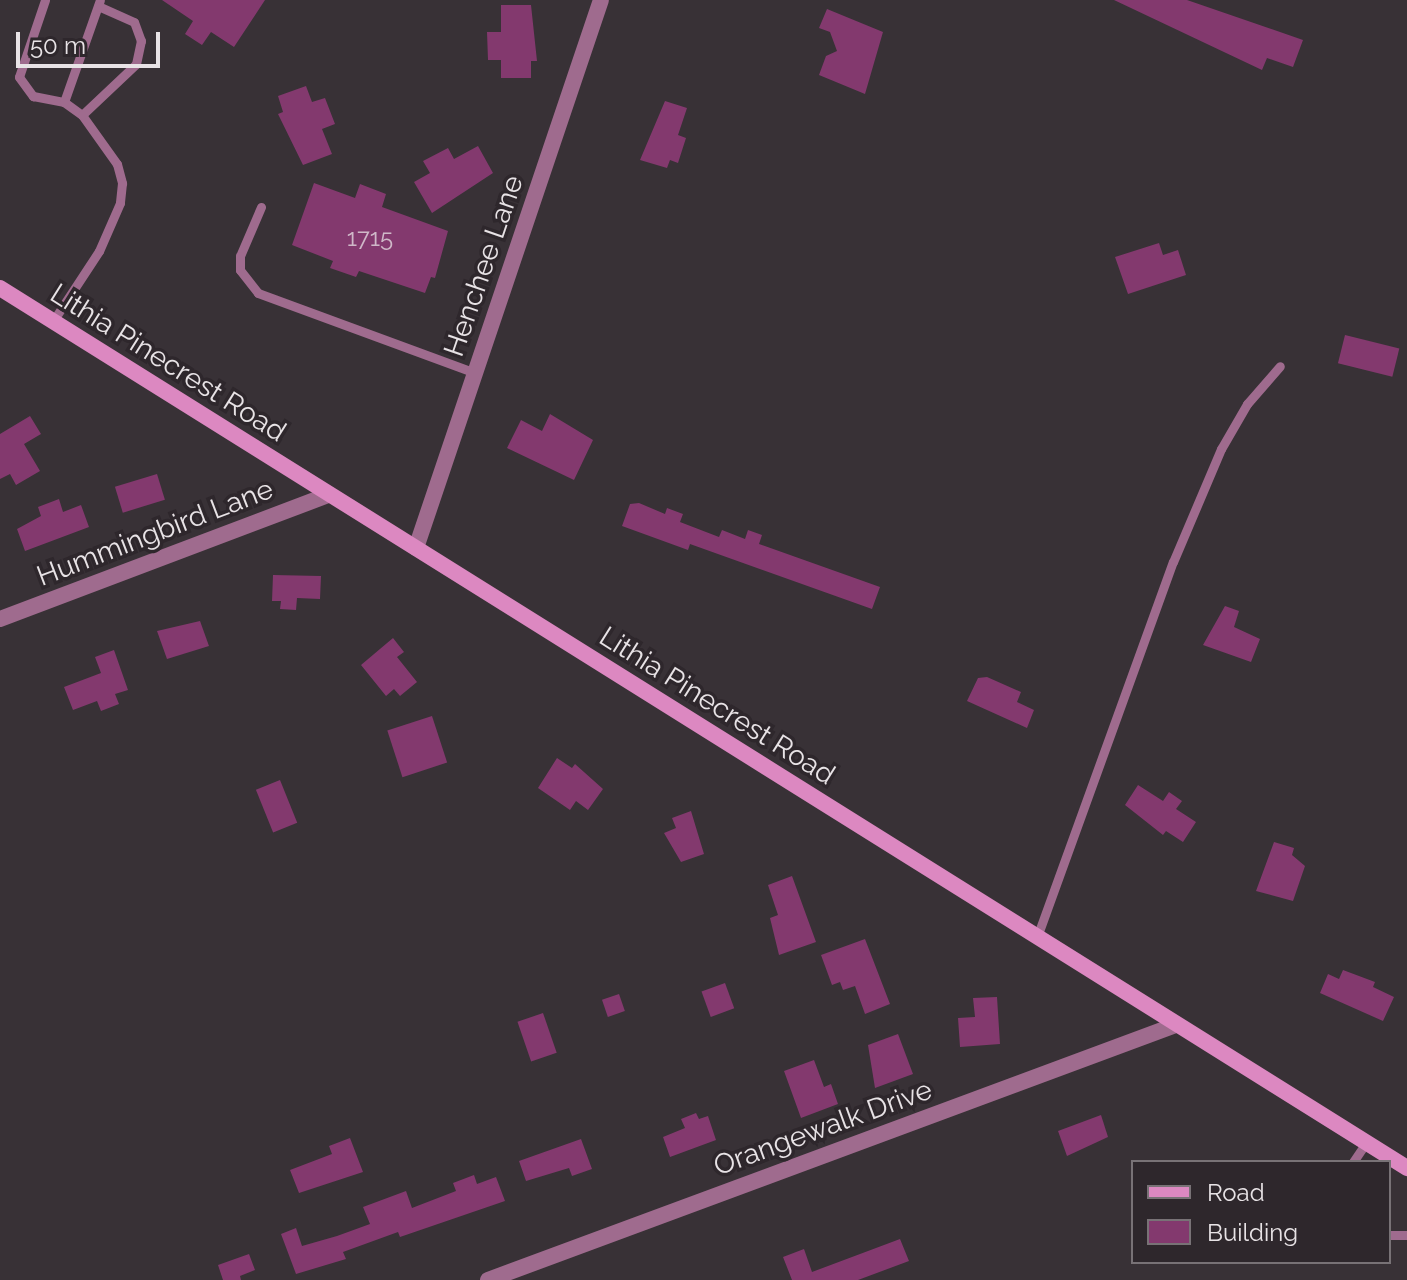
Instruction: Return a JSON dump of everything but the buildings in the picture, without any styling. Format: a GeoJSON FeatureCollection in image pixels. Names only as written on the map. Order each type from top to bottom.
{"type":"FeatureCollection","features":[{"type":"Feature","properties":{"kind":"main road","name":"Lithia Pinecrest Road"},"geometry":{"type":"LineString","coordinates":[[0,288],[1407,1168]]}},
{"type":"Feature","properties":{"kind":"street","name":"Henchee Lane"},"geometry":{"type":"LineString","coordinates":[[416,548],[601,0]]}},
{"type":"Feature","properties":{"kind":"street","name":"Hummingbird Lane"},"geometry":{"type":"LineString","coordinates":[[0,619],[329,495]]}},
{"type":"Feature","properties":{"kind":"street","name":"Orangewalk Drive"},"geometry":{"type":"LineString","coordinates":[[488,1280],[1176,1025]]}},
{"type":"Feature","properties":{"kind":"lane"},"geometry":{"type":"LineString","coordinates":[[45,0],[19,77],[33,96],[64,102],[82,115],[117,164],[120,203],[99,251],[53,321]]}},
{"type":"Feature","properties":{"kind":"lane"},"geometry":{"type":"LineString","coordinates":[[64,102],[99,3],[134,22],[141,41],[136,64],[82,115]]}},
{"type":"Feature","properties":{"kind":"lane"},"geometry":{"type":"LineString","coordinates":[[261,207],[240,256],[240,270],[258,293],[475,373]]}},
{"type":"Feature","properties":{"kind":"lane"},"geometry":{"type":"LineString","coordinates":[[1037,937],[1173,562],[1221,449],[1247,404],[1280,366]]}},
{"type":"Feature","properties":{"kind":"lane"},"geometry":{"type":"LineString","coordinates":[[1354,1160],[1366,1143]]}}]}
